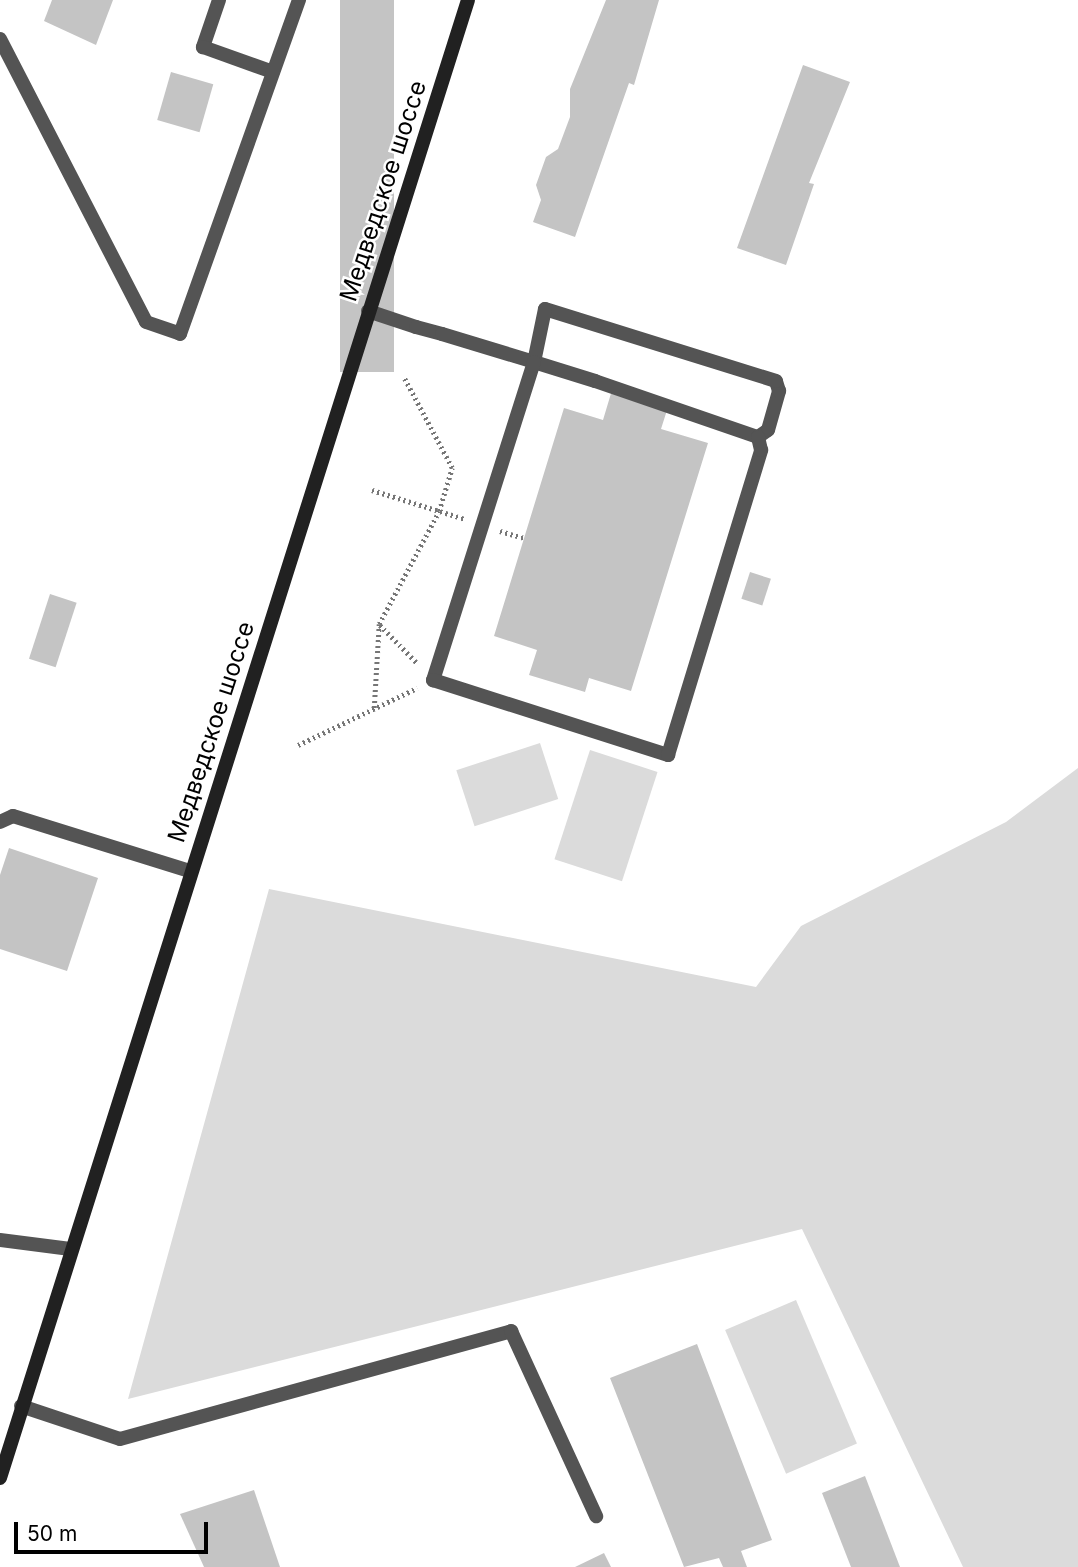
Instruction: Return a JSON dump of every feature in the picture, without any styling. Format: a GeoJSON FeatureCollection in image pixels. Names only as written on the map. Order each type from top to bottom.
{"type":"FeatureCollection","features":[{"type":"Feature","properties":{"kind":"main road","name":"Медведское шоссе"},"geometry":{"type":"LineString","coordinates":[[1,1469],[468,0]]}},
{"type":"Feature","properties":{"kind":"street"},"geometry":{"type":"LineString","coordinates":[[219,0],[203,47],[273,72]]}},
{"type":"Feature","properties":{"kind":"street"},"geometry":{"type":"LineString","coordinates":[[0,39],[146,322],[180,334],[299,0]]}},
{"type":"Feature","properties":{"kind":"street"},"geometry":{"type":"LineString","coordinates":[[545,309],[776,381],[779,391],[768,430],[758,437],[761,450],[668,755],[433,680],[534,362],[545,309]]}},
{"type":"Feature","properties":{"kind":"street"},"geometry":{"type":"LineString","coordinates":[[368,312],[534,362],[758,437]]}},
{"type":"Feature","properties":{"kind":"street"},"geometry":{"type":"LineString","coordinates":[[0,822],[13,817],[190,871]]}},
{"type":"Feature","properties":{"kind":"street"},"geometry":{"type":"LineString","coordinates":[[0,1240],[70,1249]]}},
{"type":"Feature","properties":{"kind":"street"},"geometry":{"type":"LineString","coordinates":[[21,1406],[120,1439],[511,1331],[596,1516]]}},
{"type":"Feature","properties":{"kind":"path"},"geometry":{"type":"LineString","coordinates":[[374,708],[379,624],[439,511],[452,468],[403,376]]}},
{"type":"Feature","properties":{"kind":"path"},"geometry":{"type":"LineString","coordinates":[[372,489],[524,538]]}},
{"type":"Feature","properties":{"kind":"path"},"geometry":{"type":"LineString","coordinates":[[298,745],[433,680],[379,624]]}},
{"type":"Feature","properties":{"kind":"shaded area"},"geometry":{"type":"Polygon","coordinates":[[[540,743],[558,799],[475,826],[456,770],[540,743]]]}},
{"type":"Feature","properties":{"kind":"shaded area"},"geometry":{"type":"Polygon","coordinates":[[[590,750],[658,772],[622,881],[554,859],[590,750]]]}},
{"type":"Feature","properties":{"kind":"shaded area"},"geometry":{"type":"Polygon","coordinates":[[[1078,768],[1078,1567],[963,1567],[802,1229],[128,1399],[269,889],[756,987],[801,926],[1006,822],[1078,768]]]}},
{"type":"Feature","properties":{"kind":"shaded area"},"geometry":{"type":"Polygon","coordinates":[[[796,1300],[857,1444],[786,1474],[725,1330],[796,1300]]]}},
{"type":"Feature","properties":{"kind":"building"},"geometry":{"type":"Polygon","coordinates":[[[52,0],[113,0],[96,45],[44,21],[52,0]]]}},
{"type":"Feature","properties":{"kind":"building"},"geometry":{"type":"Polygon","coordinates":[[[340,0],[394,0],[394,372],[340,372],[340,0]]]}},
{"type":"Feature","properties":{"kind":"building"},"geometry":{"type":"Polygon","coordinates":[[[606,0],[659,0],[634,85],[629,83],[575,237],[533,222],[541,200],[536,185],[546,157],[558,149],[570,117],[570,89],[606,0]]]}},
{"type":"Feature","properties":{"kind":"building"},"geometry":{"type":"Polygon","coordinates":[[[803,65],[850,82],[809,183],[814,184],[786,265],[737,248],[803,65]]]}},
{"type":"Feature","properties":{"kind":"building"},"geometry":{"type":"Polygon","coordinates":[[[171,72],[213,84],[200,132],[157,120],[171,72]]]}},
{"type":"Feature","properties":{"kind":"building"},"geometry":{"type":"Polygon","coordinates":[[[612,390],[668,407],[661,429],[708,443],[631,691],[589,678],[585,692],[529,675],[537,650],[494,636],[564,408],[603,420],[612,390]]]}},
{"type":"Feature","properties":{"kind":"building"},"geometry":{"type":"Polygon","coordinates":[[[750,572],[771,579],[762,605],[741,599],[750,572]]]}},
{"type":"Feature","properties":{"kind":"building"},"geometry":{"type":"Polygon","coordinates":[[[50,594],[77,603],[56,667],[29,659],[50,594]]]}},
{"type":"Feature","properties":{"kind":"building"},"geometry":{"type":"Polygon","coordinates":[[[9,848],[98,878],[67,971],[0,949],[0,875],[9,848]]]}},
{"type":"Feature","properties":{"kind":"building"},"geometry":{"type":"Polygon","coordinates":[[[697,1344],[772,1540],[741,1551],[747,1567],[723,1567],[719,1558],[684,1567],[610,1378],[697,1344]]]}},
{"type":"Feature","properties":{"kind":"building"},"geometry":{"type":"Polygon","coordinates":[[[865,1476],[900,1567],[851,1567],[822,1493],[865,1476]]]}},
{"type":"Feature","properties":{"kind":"building"},"geometry":{"type":"Polygon","coordinates":[[[254,1490],[280,1567],[204,1567],[180,1514],[254,1490]]]}},
{"type":"Feature","properties":{"kind":"building"},"geometry":{"type":"Polygon","coordinates":[[[604,1553],[611,1567],[575,1567],[604,1553]]]}}]}
